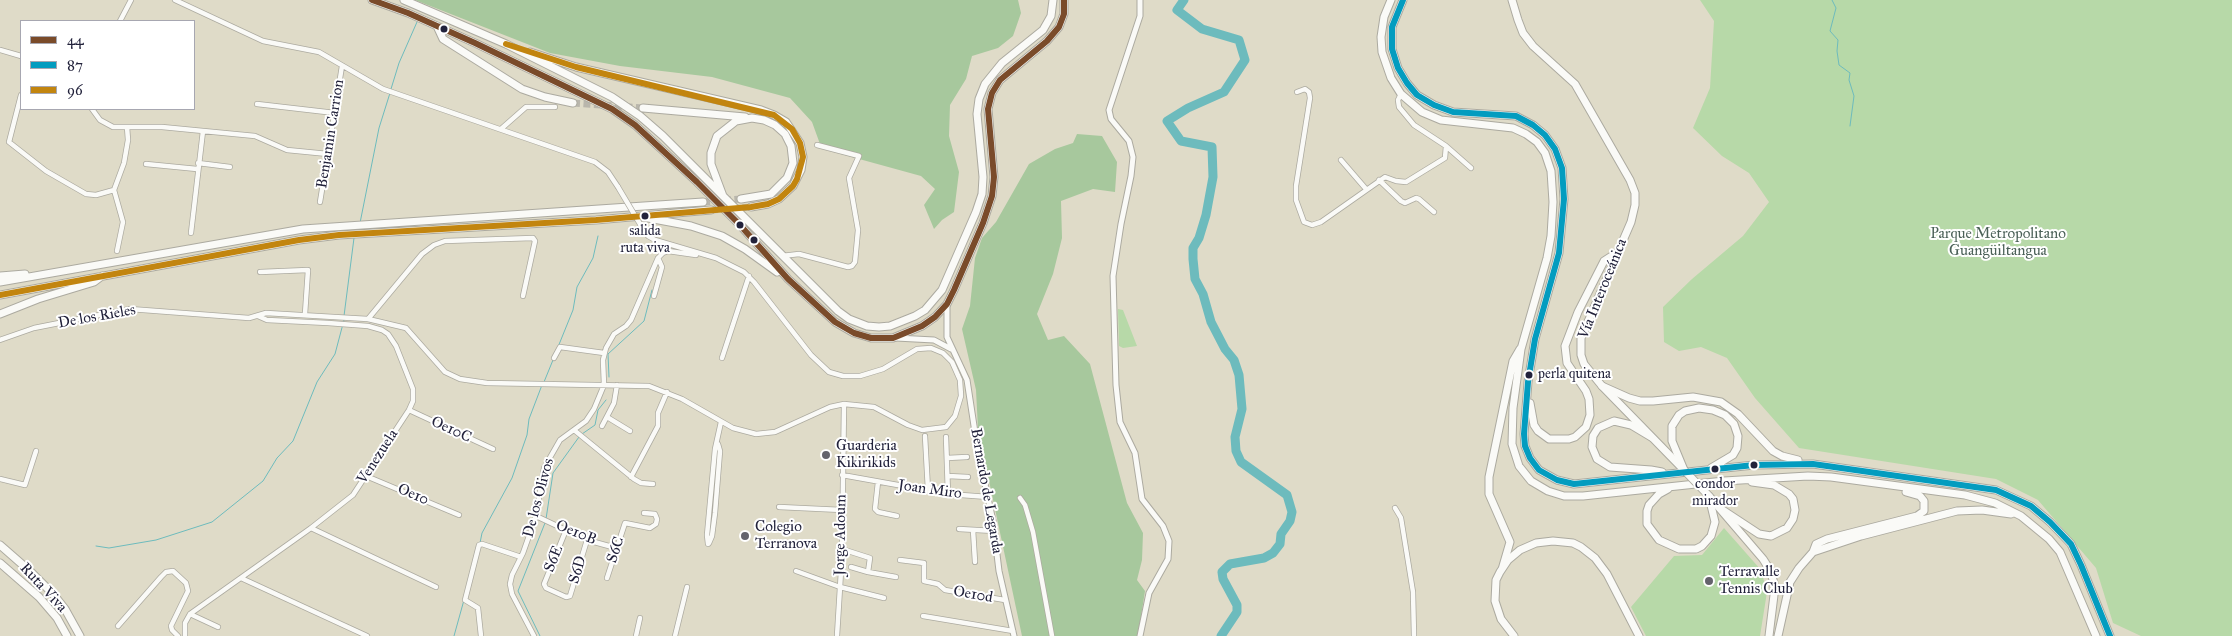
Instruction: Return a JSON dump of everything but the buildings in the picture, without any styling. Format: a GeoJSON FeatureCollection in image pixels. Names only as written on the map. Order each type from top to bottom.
{"type":"FeatureCollection","features":[{"type":"Feature","properties":{"kind":"main road"},"geometry":{"type":"LineString","coordinates":[[372,0],[437,26],[612,109],[635,126],[740,225],[788,279],[835,322],[854,333],[871,338],[893,338],[922,326],[947,304],[983,223],[992,196],[994,177],[988,109],[992,93],[1000,80],[1047,41],[1059,27],[1064,14],[1064,0]]}},
{"type":"Feature","properties":{"kind":"main road"},"geometry":{"type":"LineString","coordinates":[[404,0],[506,44],[612,97],[640,116],[663,136],[782,256],[849,320],[867,326],[890,326],[915,316],[925,310],[942,290],[982,194],[984,177],[977,114],[979,99],[985,84],[1002,63],[1043,30],[1051,16],[1053,0]]}},
{"type":"Feature","properties":{"kind":"main road"},"geometry":{"type":"LineString","coordinates":[[1391,0],[1384,17],[1381,37],[1382,52],[1391,78],[1401,94],[1422,112],[1441,120],[1513,128],[1526,134],[1537,142],[1545,153],[1551,171],[1553,202],[1551,236],[1547,258],[1520,349],[1513,408],[1512,444],[1519,466],[1531,482],[1548,492],[1564,496],[1583,496],[1740,480],[1816,476],[1965,495],[1995,503],[2022,516],[2049,539],[2060,552],[2096,636]]}},
{"type":"Feature","properties":{"kind":"main road"},"geometry":{"type":"LineString","coordinates":[[1403,0],[1392,27],[1392,49],[1398,68],[1407,83],[1417,94],[1434,105],[1453,112],[1516,116],[1539,130],[1556,149],[1562,168],[1564,199],[1559,253],[1536,339],[1528,382],[1524,434],[1525,446],[1530,458],[1539,470],[1550,477],[1574,484],[1754,465],[1814,464]]}},
{"type":"Feature","properties":{"kind":"main road","name":"Vía Interoceánica"},"geometry":{"type":"LineString","coordinates":[[1512,0],[1518,20],[1533,46],[1575,84],[1630,180],[1635,193],[1632,222],[1581,338],[1581,355],[1584,364],[1602,386],[1709,496],[1764,559],[1774,583],[1769,636]]}},
{"type":"Feature","properties":{"kind":"main road"},"geometry":{"type":"LineString","coordinates":[[437,26],[443,39],[522,89],[545,97],[573,103]]}},
{"type":"Feature","properties":{"kind":"main road"},"geometry":{"type":"LineString","coordinates":[[506,44],[576,67],[774,114],[786,122],[797,137],[802,157],[801,170],[793,186],[786,194],[768,204],[751,207]]}},
{"type":"Feature","properties":{"kind":"main road"},"geometry":{"type":"LineString","coordinates":[[643,108],[713,113],[764,120],[775,125],[786,134],[791,146],[793,162],[787,178],[771,194],[742,199]]}},
{"type":"Feature","properties":{"kind":"main road"},"geometry":{"type":"LineString","coordinates":[[724,198],[712,170],[712,147],[720,133],[728,126],[736,121],[752,118]]}},
{"type":"Feature","properties":{"kind":"main road"},"geometry":{"type":"LineString","coordinates":[[0,282],[303,229],[703,202]]}},
{"type":"Feature","properties":{"kind":"main road"},"geometry":{"type":"LineString","coordinates":[[0,295],[259,246],[339,235],[711,210]]}},
{"type":"Feature","properties":{"kind":"main road"},"geometry":{"type":"LineString","coordinates":[[641,216],[650,220],[692,226],[722,236],[745,248],[788,279]]}},
{"type":"Feature","properties":{"kind":"main road"},"geometry":{"type":"LineString","coordinates":[[1528,382],[1532,417],[1538,432],[1543,436],[1563,441],[1575,437],[1586,427],[1590,415],[1589,399],[1567,362],[1565,346],[1578,312],[1604,261],[1618,252]]}},
{"type":"Feature","properties":{"kind":"main road"},"geometry":{"type":"LineString","coordinates":[[0,276],[16,274],[38,275]]}},
{"type":"Feature","properties":{"kind":"main road"},"geometry":{"type":"LineString","coordinates":[[0,314],[44,297],[94,282],[104,274]]}},
{"type":"Feature","properties":{"kind":"main road"},"geometry":{"type":"LineString","coordinates":[[1513,634],[1501,619],[1495,601],[1496,580],[1503,566],[1510,542],[1489,494],[1489,477],[1513,361],[1520,349]]}},
{"type":"Feature","properties":{"kind":"main road"},"geometry":{"type":"LineString","coordinates":[[1602,386],[1640,401],[1693,397],[1721,402],[1738,414],[1777,454],[1814,464],[1996,490],[2032,506],[2071,544],[2110,636]]}},
{"type":"Feature","properties":{"kind":"main road"},"geometry":{"type":"LineString","coordinates":[[1684,470],[1672,441],[1672,426],[1679,415],[1685,411],[1699,408],[1713,410],[1725,415],[1734,424],[1738,436],[1737,448],[1733,455],[1706,470]]}},
{"type":"Feature","properties":{"kind":"main road"},"geometry":{"type":"LineString","coordinates":[[1651,437],[1631,425],[1614,421],[1598,428],[1593,436],[1592,447],[1597,459],[1610,467],[1651,470],[1667,474]]}},
{"type":"Feature","properties":{"kind":"main road"},"geometry":{"type":"LineString","coordinates":[[1721,509],[1752,531],[1765,536],[1777,534],[1791,524],[1794,504],[1785,491],[1774,485],[1740,480]]}},
{"type":"Feature","properties":{"kind":"main road"},"geometry":{"type":"LineString","coordinates":[[1778,636],[1790,582],[1813,552],[1816,544],[1827,539],[1917,516],[1924,511],[1924,501],[1920,496],[1887,486]]}},
{"type":"Feature","properties":{"kind":"main road"},"geometry":{"type":"LineString","coordinates":[[1673,487],[1653,499],[1649,505],[1646,517],[1647,524],[1654,535],[1666,544],[1679,549],[1696,549],[1702,546],[1711,536],[1715,522],[1709,496]]}},
{"type":"Feature","properties":{"kind":"main road"},"geometry":{"type":"LineString","coordinates":[[1813,552],[1861,536],[1957,511],[1982,510],[2022,516]]}},
{"type":"Feature","properties":{"kind":"main road"},"geometry":{"type":"LineString","coordinates":[[1503,566],[1520,550],[1536,543],[1561,541],[1581,547],[1596,558],[1601,565],[1639,636]]}},
{"type":"Feature","properties":{"kind":"main road","name":"Ruta Viva"},"geometry":{"type":"LineString","coordinates":[[0,545],[54,595],[65,609],[80,636]]}},
{"type":"Feature","properties":{"kind":"main road","name":"Ruta Viva"},"geometry":{"type":"LineString","coordinates":[[0,563],[39,597],[56,618],[67,636]]}},
{"type":"Feature","properties":{"kind":"street"},"geometry":{"type":"LineString","coordinates":[[121,20],[131,0]]}},
{"type":"Feature","properties":{"kind":"street"},"geometry":{"type":"LineString","coordinates":[[175,0],[264,41],[318,52],[383,89],[595,162],[608,172],[648,236],[654,240],[738,267],[749,276],[811,355],[829,372],[852,377],[868,374],[883,369],[910,352],[924,348],[937,350],[954,360],[960,380],[961,396],[956,416],[946,427],[930,430],[917,429],[874,407],[844,404],[830,407],[782,430],[765,434],[744,432],[721,422],[667,392],[649,386],[487,383],[460,379],[445,372],[406,328],[368,319],[305,314],[266,313],[258,316]]}},
{"type":"Feature","properties":{"kind":"street"},"geometry":{"type":"LineString","coordinates":[[1140,0],[1140,16],[1109,110],[1111,119],[1129,141],[1133,157],[1131,176],[1120,224],[1113,276],[1116,384],[1120,422],[1124,435],[1134,453],[1142,499],[1167,533],[1170,550],[1166,566],[1150,594],[1140,636]]}},
{"type":"Feature","properties":{"kind":"street"},"geometry":{"type":"LineString","coordinates":[[0,50],[20,56]]}},
{"type":"Feature","properties":{"kind":"street","name":"Benjamin Carrion"},"geometry":{"type":"LineString","coordinates":[[320,202],[342,66]]}},
{"type":"Feature","properties":{"kind":"street"},"geometry":{"type":"LineString","coordinates":[[1297,92],[1304,89],[1309,92],[1310,98],[1296,186],[1298,210],[1304,222],[1312,225],[1318,223],[1384,177],[1402,183],[1442,162],[1445,158],[1446,146]]}},
{"type":"Feature","properties":{"kind":"street"},"geometry":{"type":"LineString","coordinates":[[1401,94],[1398,103],[1408,118],[1421,130],[1446,146],[1471,168]]}},
{"type":"Feature","properties":{"kind":"street"},"geometry":{"type":"LineString","coordinates":[[20,99],[9,142],[46,171],[86,194],[96,195],[114,190]]}},
{"type":"Feature","properties":{"kind":"street"},"geometry":{"type":"LineString","coordinates":[[257,104],[335,113]]}},
{"type":"Feature","properties":{"kind":"street"},"geometry":{"type":"LineString","coordinates":[[501,129],[526,107],[555,107]]}},
{"type":"Feature","properties":{"kind":"street"},"geometry":{"type":"LineString","coordinates":[[93,110],[100,120],[113,127],[203,131],[255,136],[287,150],[328,154]]}},
{"type":"Feature","properties":{"kind":"street"},"geometry":{"type":"LineString","coordinates":[[117,251],[123,222],[114,190],[124,163],[128,140],[127,127]]}},
{"type":"Feature","properties":{"kind":"street"},"geometry":{"type":"LineString","coordinates":[[191,233],[197,169],[203,131]]}},
{"type":"Feature","properties":{"kind":"street"},"geometry":{"type":"LineString","coordinates":[[782,256],[800,254],[848,267],[852,266],[855,262],[858,230],[850,178],[859,156],[817,145]]}},
{"type":"Feature","properties":{"kind":"street"},"geometry":{"type":"LineString","coordinates":[[1341,160],[1366,189]]}},
{"type":"Feature","properties":{"kind":"street"},"geometry":{"type":"LineString","coordinates":[[146,164],[197,169]]}},
{"type":"Feature","properties":{"kind":"street"},"geometry":{"type":"LineString","coordinates":[[198,164],[230,167]]}},
{"type":"Feature","properties":{"kind":"street"},"geometry":{"type":"LineString","coordinates":[[1379,180],[1401,201],[1405,203],[1416,198],[1434,212]]}},
{"type":"Feature","properties":{"kind":"street"},"geometry":{"type":"LineString","coordinates":[[368,319],[411,266],[434,245],[456,239],[533,238],[535,241],[523,296]]}},
{"type":"Feature","properties":{"kind":"street"},"geometry":{"type":"LineString","coordinates":[[654,296],[662,267],[658,258],[662,253],[668,251],[705,255]]}},
{"type":"Feature","properties":{"kind":"street","name":"De los Olivos"},"geometry":{"type":"LineString","coordinates":[[534,636],[511,589],[512,575],[521,557],[535,517],[542,476],[547,461],[560,440],[576,431],[589,417],[602,394],[604,385],[602,366],[604,353],[614,334],[631,320],[658,258]]}},
{"type":"Feature","properties":{"kind":"street"},"geometry":{"type":"LineString","coordinates":[[260,272],[308,270],[305,314]]}},
{"type":"Feature","properties":{"kind":"street"},"geometry":{"type":"LineString","coordinates":[[722,358],[749,276]]}},
{"type":"Feature","properties":{"kind":"street","name":"Bernardo de Legarda"},"geometry":{"type":"LineString","coordinates":[[947,304],[946,328],[954,360],[967,380],[1005,600],[1014,633]]}},
{"type":"Feature","properties":{"kind":"street","name":"De los Rieles"},"geometry":{"type":"LineString","coordinates":[[0,340],[34,328],[118,310],[143,309],[226,316],[258,316]]}},
{"type":"Feature","properties":{"kind":"street","name":"Venezuela"},"geometry":{"type":"LineString","coordinates":[[190,614],[347,500],[366,476],[409,410],[412,401],[413,389],[396,346],[388,334],[368,326],[267,320],[258,316]]}},
{"type":"Feature","properties":{"kind":"street"},"geometry":{"type":"LineString","coordinates":[[893,338],[934,340],[951,349]]}},
{"type":"Feature","properties":{"kind":"street"},"geometry":{"type":"LineString","coordinates":[[554,358],[560,347],[604,353]]}},
{"type":"Feature","properties":{"kind":"street"},"geometry":{"type":"LineString","coordinates":[[602,426],[614,404],[617,385]]}},
{"type":"Feature","properties":{"kind":"street"},"geometry":{"type":"LineString","coordinates":[[631,477],[658,426],[658,413],[667,392]]}},
{"type":"Feature","properties":{"kind":"street","name":"Jorge Adoum"},"geometry":{"type":"LineString","coordinates":[[837,636],[842,548],[844,404]]}},
{"type":"Feature","properties":{"kind":"street","name":"Oe10C"},"geometry":{"type":"LineString","coordinates":[[409,410],[493,449]]}},
{"type":"Feature","properties":{"kind":"street"},"geometry":{"type":"LineString","coordinates":[[607,417],[630,431]]}},
{"type":"Feature","properties":{"kind":"street"},"geometry":{"type":"LineString","coordinates":[[714,490],[707,535],[708,544],[713,532],[715,449],[718,444],[721,422]]}},
{"type":"Feature","properties":{"kind":"street"},"geometry":{"type":"LineString","coordinates":[[576,431],[631,477],[641,483],[653,484]]}},
{"type":"Feature","properties":{"kind":"street"},"geometry":{"type":"LineString","coordinates":[[925,436],[928,490]]}},
{"type":"Feature","properties":{"kind":"street"},"geometry":{"type":"LineString","coordinates":[[946,437],[948,494]]}},
{"type":"Feature","properties":{"kind":"street"},"geometry":{"type":"LineString","coordinates":[[0,479],[25,485],[36,450]]}},
{"type":"Feature","properties":{"kind":"street"},"geometry":{"type":"LineString","coordinates":[[947,458],[967,457]]}},
{"type":"Feature","properties":{"kind":"street","name":"Joan Miro"},"geometry":{"type":"LineString","coordinates":[[842,475],[948,494],[988,497]]}},
{"type":"Feature","properties":{"kind":"street","name":"Oe10"},"geometry":{"type":"LineString","coordinates":[[366,476],[459,515]]}},
{"type":"Feature","properties":{"kind":"street"},"geometry":{"type":"LineString","coordinates":[[948,476],[968,477]]}},
{"type":"Feature","properties":{"kind":"street"},"geometry":{"type":"LineString","coordinates":[[878,482],[875,509],[878,512],[897,516]]}},
{"type":"Feature","properties":{"kind":"street"},"geometry":{"type":"LineString","coordinates":[[1020,498],[1033,532],[1052,636]]}},
{"type":"Feature","properties":{"kind":"street"},"geometry":{"type":"LineString","coordinates":[[780,507],[842,510]]}},
{"type":"Feature","properties":{"kind":"street"},"geometry":{"type":"LineString","coordinates":[[1395,508],[1401,518],[1413,592],[1414,636]]}},
{"type":"Feature","properties":{"kind":"street","name":"S6C"},"geometry":{"type":"LineString","coordinates":[[606,578],[626,523],[648,528],[655,526],[657,522],[656,516],[644,513]]}},
{"type":"Feature","properties":{"kind":"street","name":"Oe10B"},"geometry":{"type":"LineString","coordinates":[[535,517],[587,541],[616,549]]}},
{"type":"Feature","properties":{"kind":"street"},"geometry":{"type":"LineString","coordinates":[[310,528],[436,587]]}},
{"type":"Feature","properties":{"kind":"street"},"geometry":{"type":"LineString","coordinates":[[958,529],[994,531]]}},
{"type":"Feature","properties":{"kind":"street"},"geometry":{"type":"LineString","coordinates":[[973,530],[974,562]]}},
{"type":"Feature","properties":{"kind":"street","name":"S6E"},"geometry":{"type":"LineString","coordinates":[[565,531],[544,584],[545,588],[566,597]]}},
{"type":"Feature","properties":{"kind":"street","name":"S6D"},"geometry":{"type":"LineString","coordinates":[[566,597],[570,594],[587,541]]}},
{"type":"Feature","properties":{"kind":"street"},"geometry":{"type":"LineString","coordinates":[[481,636],[478,608],[465,600],[479,546],[482,544],[521,557]]}},
{"type":"Feature","properties":{"kind":"street"},"geometry":{"type":"LineString","coordinates":[[842,548],[870,558],[868,572]]}},
{"type":"Feature","properties":{"kind":"street","name":"Oe10d"},"geometry":{"type":"LineString","coordinates":[[900,560],[924,564],[924,581],[938,584],[945,590],[1005,600]]}},
{"type":"Feature","properties":{"kind":"street"},"geometry":{"type":"LineString","coordinates":[[851,567],[896,577]]}},
{"type":"Feature","properties":{"kind":"street"},"geometry":{"type":"LineString","coordinates":[[118,626],[166,572],[173,571],[186,582],[188,591],[171,626],[178,636]]}},
{"type":"Feature","properties":{"kind":"street"},"geometry":{"type":"LineString","coordinates":[[796,571],[840,587],[884,598]]}},
{"type":"Feature","properties":{"kind":"street"},"geometry":{"type":"LineString","coordinates":[[241,578],[367,636]]}},
{"type":"Feature","properties":{"kind":"street"},"geometry":{"type":"LineString","coordinates":[[675,636],[687,587]]}},
{"type":"Feature","properties":{"kind":"street"},"geometry":{"type":"LineString","coordinates":[[185,636],[185,623],[190,614],[218,627]]}},
{"type":"Feature","properties":{"kind":"street"},"geometry":{"type":"LineString","coordinates":[[923,616],[1014,633]]}},
{"type":"Feature","properties":{"kind":"street"},"geometry":{"type":"LineString","coordinates":[[636,636],[640,618]]}},
{"type":"Feature","properties":{"kind":"green space"},"geometry":{"type":"Polygon","coordinates":[[[415,0],[1018,0],[1021,13],[1013,36],[998,48],[972,56],[966,79],[950,105],[949,136],[959,172],[954,212],[942,220],[934,229],[924,205],[935,189],[921,176],[841,154],[820,144],[812,122],[790,98],[712,77],[620,66],[550,53],[415,0]]]}},
{"type":"Feature","properties":{"kind":"green space","name":"Parque Metropolitano Guangüiltangua"},"geometry":{"type":"Polygon","coordinates":[[[1700,0],[2232,0],[2232,636],[2141,636],[2113,623],[2096,568],[2038,500],[1996,479],[1799,448],[1755,398],[1727,358],[1701,347],[1679,351],[1664,342],[1663,307],[1692,279],[1743,236],[1769,202],[1749,173],[1722,156],[1693,128],[1710,88],[1714,21],[1700,0]]]}},
{"type":"Feature","properties":{"kind":"green space"},"geometry":{"type":"Polygon","coordinates":[[[1077,134],[1102,136],[1117,162],[1115,192],[1093,189],[1061,201],[1062,238],[1053,274],[1037,314],[1048,340],[1064,336],[1090,364],[1127,503],[1143,533],[1142,560],[1137,580],[1145,591],[1138,636],[1022,636],[978,429],[976,390],[962,329],[970,306],[975,258],[982,238],[996,222],[1029,164],[1055,149],[1073,143],[1077,134]]]}},
{"type":"Feature","properties":{"kind":"green space"},"geometry":{"type":"Polygon","coordinates":[[[1118,309],[1123,310],[1137,346],[1123,348],[1119,346],[1118,309]]]}},
{"type":"Feature","properties":{"kind":"green space","name":"Terravalle Tennis Club"},"geometry":{"type":"Polygon","coordinates":[[[1724,528],[1761,570],[1767,592],[1760,636],[1646,636],[1631,607],[1674,556],[1702,555],[1724,528]]]}},
{"type":"Feature","properties":{"kind":"waterway"},"geometry":{"type":"LineString","coordinates":[[1184,0],[1177,10],[1202,29],[1239,40],[1245,60],[1224,92],[1188,108],[1167,121],[1181,141],[1212,147],[1213,177],[1206,215],[1199,238],[1193,248],[1195,279],[1203,294],[1211,322],[1225,349],[1234,360],[1239,375],[1242,409],[1235,437],[1236,451],[1241,462],[1287,495],[1292,512],[1290,521],[1281,534],[1280,544],[1273,553],[1264,558],[1230,564],[1222,572],[1223,579],[1237,605],[1237,612],[1221,636]]}},
{"type":"Feature","properties":{"kind":"waterway"},"geometry":{"type":"LineString","coordinates":[[1832,0],[1836,8],[1830,31],[1838,40],[1839,65],[1850,73],[1849,80],[1854,96],[1850,126]]}},
{"type":"Feature","properties":{"kind":"waterway"},"geometry":{"type":"LineString","coordinates":[[391,89],[399,63],[417,22]]}},
{"type":"Feature","properties":{"kind":"waterway"},"geometry":{"type":"LineString","coordinates":[[360,223],[379,128],[390,93]]}},
{"type":"Feature","properties":{"kind":"waterway"},"geometry":{"type":"LineString","coordinates":[[558,347],[573,310],[577,287],[593,258],[598,236]]}},
{"type":"Feature","properties":{"kind":"waterway"},"geometry":{"type":"LineString","coordinates":[[344,316],[354,238]]}},
{"type":"Feature","properties":{"kind":"waterway"},"geometry":{"type":"LineString","coordinates":[[609,377],[608,354],[644,321],[652,290]]}},
{"type":"Feature","properties":{"kind":"waterway"},"geometry":{"type":"LineString","coordinates":[[96,546],[109,548],[156,540],[212,522],[263,481],[277,458],[293,441],[317,382],[335,354],[344,320]]}},
{"type":"Feature","properties":{"kind":"waterway"},"geometry":{"type":"LineString","coordinates":[[544,382],[553,360]]}},
{"type":"Feature","properties":{"kind":"waterway"},"geometry":{"type":"LineString","coordinates":[[480,543],[482,533],[512,478],[527,435],[529,419],[542,385]]}},
{"type":"Feature","properties":{"kind":"waterway"},"geometry":{"type":"LineString","coordinates":[[582,434],[595,425],[598,410],[606,400]]}},
{"type":"Feature","properties":{"kind":"waterway"},"geometry":{"type":"LineString","coordinates":[[546,519],[553,473],[579,437]]}},
{"type":"Feature","properties":{"kind":"waterway"},"geometry":{"type":"LineString","coordinates":[[540,636],[518,591],[545,523]]}},
{"type":"Feature","properties":{"kind":"waterway"},"geometry":{"type":"LineString","coordinates":[[454,636],[464,600]]}},
{"type":"Feature","properties":{"kind":"tunnel"},"geometry":{"type":"LineString","coordinates":[[573,103],[643,108]]}},
{"type":"Feature","properties":{"kind":"tunnel"},"geometry":{"type":"LineString","coordinates":[[703,202],[741,199]]}},
{"type":"Feature","properties":{"kind":"tunnel"},"geometry":{"type":"LineString","coordinates":[[711,210],[751,207]]}},
{"type":"Feature","properties":{"kind":"transit line","name":"44"},"geometry":{"type":"LineString","coordinates":[[372,0],[408,13],[475,43],[612,109],[635,125],[697,182],[740,225],[788,279],[835,322],[854,333],[871,338],[893,338],[922,326],[935,317],[947,304],[983,223],[992,196],[994,177],[988,109],[992,93],[1000,80],[1047,41],[1059,27],[1064,14],[1064,0]]}},
{"type":"Feature","properties":{"kind":"transit line","name":"87"},"geometry":{"type":"LineString","coordinates":[[1403,0],[1392,27],[1392,49],[1398,68],[1417,95],[1434,105],[1453,112],[1516,116],[1533,125],[1545,135],[1555,149],[1562,168],[1564,199],[1559,253],[1535,339],[1528,382],[1524,434],[1525,446],[1530,458],[1539,470],[1557,480],[1574,484],[1754,465],[1813,464],[1996,490],[2031,506],[2071,544],[2110,636]]}},
{"type":"Feature","properties":{"kind":"transit line","name":"96"},"geometry":{"type":"LineString","coordinates":[[0,295],[299,240],[339,235],[596,220],[751,207],[768,204],[779,199],[793,186],[797,179],[803,157],[800,143],[792,129],[774,115],[576,67],[506,44]]}},
{"type":"Feature","properties":{"kind":"place","name":"salida ruta viva"},"geometry":{"type":"Point","coordinates":[645,216]}},
{"type":"Feature","properties":{"kind":"place","name":"perla quitena"},"geometry":{"type":"Point","coordinates":[1529,375]}},
{"type":"Feature","properties":{"kind":"place","name":"Guarderia Kikirikids"},"geometry":{"type":"Point","coordinates":[826,455]}},
{"type":"Feature","properties":{"kind":"place","name":"condor mirador"},"geometry":{"type":"Point","coordinates":[1715,469]}},
{"type":"Feature","properties":{"kind":"place","name":"Colegio Terranova"},"geometry":{"type":"Point","coordinates":[745,536]}},
{"type":"Feature","properties":{"kind":"place","name":"Terravalle Tennis Club"},"geometry":{"type":"Point","coordinates":[1709,581]}}]}
